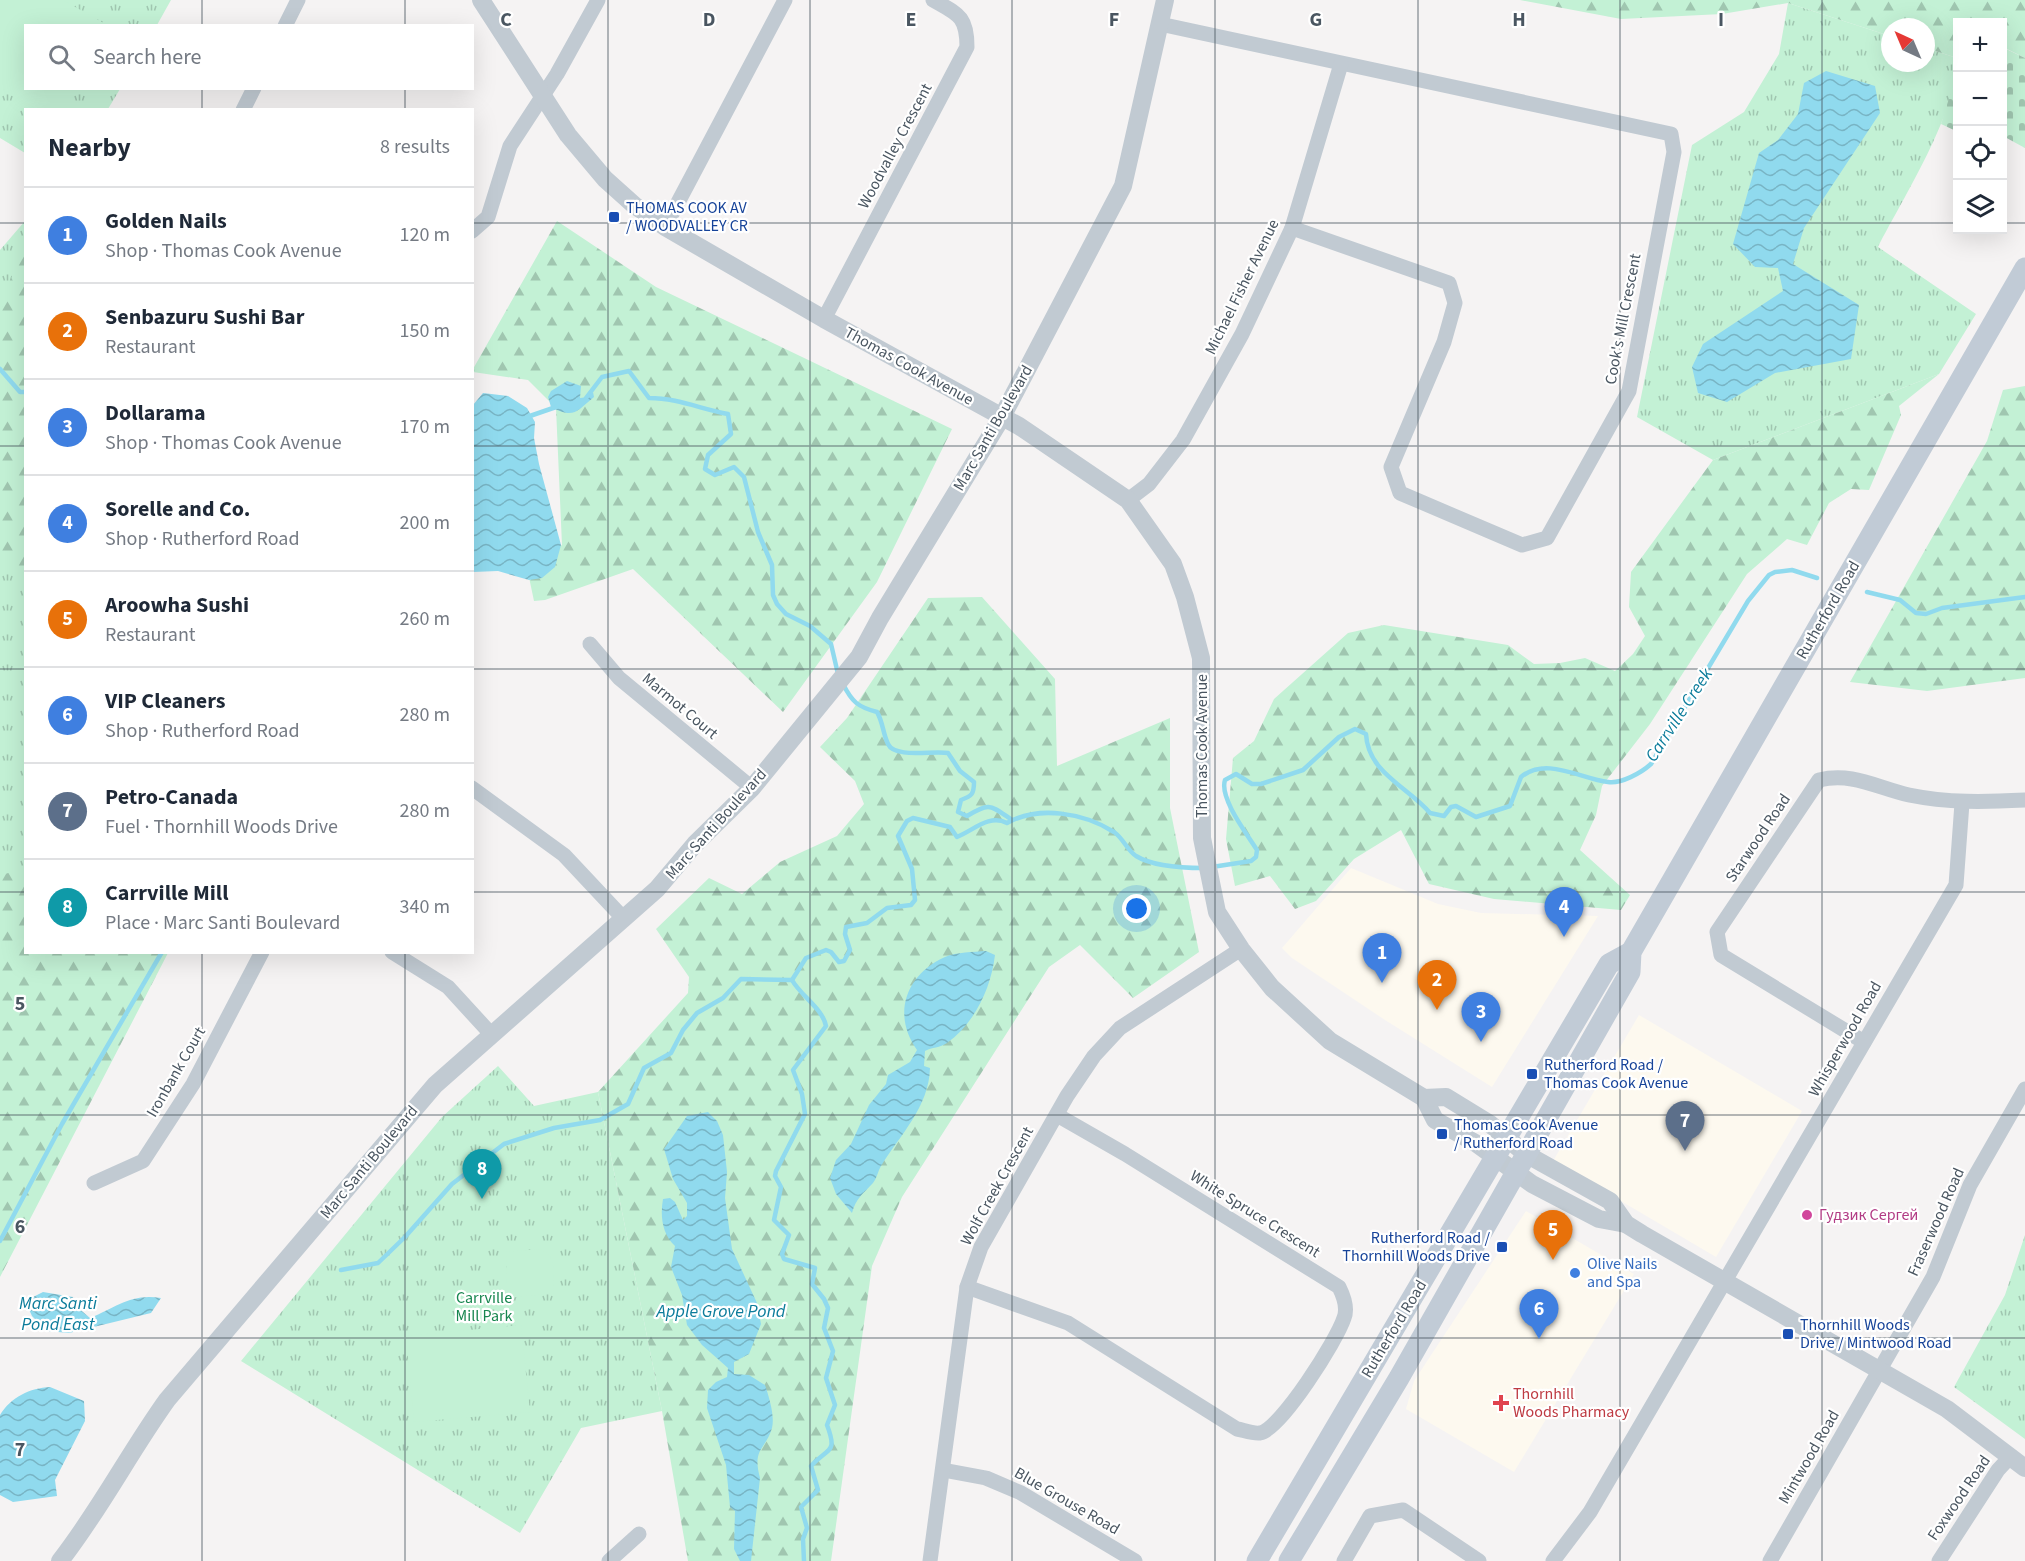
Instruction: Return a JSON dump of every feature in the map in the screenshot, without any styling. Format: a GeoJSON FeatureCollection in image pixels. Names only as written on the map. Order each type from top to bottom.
{"type":"FeatureCollection","features":[{"type":"Feature","properties":{"kind":"main road","name":"Rutherford Road"},"geometry":{"type":"LineString","coordinates":[[1289,1561],[1522,1163],[1630,972],[1631,952],[2025,268]]}},
{"type":"Feature","properties":{"kind":"main road","name":"Rutherford Road"},"geometry":{"type":"LineString","coordinates":[[1257,1561],[1609,964],[1631,952]]}},
{"type":"Feature","properties":{"kind":"street"},"geometry":{"type":"LineString","coordinates":[[286,24],[298,0]]}},
{"type":"Feature","properties":{"kind":"street","name":"Thomas Cook Avenue"},"geometry":{"type":"LineString","coordinates":[[481,0],[541,96],[586,158],[605,179],[665,227],[824,319],[1002,417],[1128,500],[1173,564],[1185,597],[1201,658],[1202,838],[1217,912],[1241,949],[1272,988],[1330,1041],[1425,1098],[1446,1097],[1490,1124],[1505,1137],[1522,1163]]}},
{"type":"Feature","properties":{"kind":"street"},"geometry":{"type":"LineString","coordinates":[[474,229],[488,217],[510,146],[565,62],[598,0]]}},
{"type":"Feature","properties":{"kind":"street"},"geometry":{"type":"LineString","coordinates":[[665,227],[785,0]]}},
{"type":"Feature","properties":{"kind":"street","name":"Woodvalley Crescent"},"geometry":{"type":"LineString","coordinates":[[824,319],[967,46],[967,27],[956,12],[933,0]]}},
{"type":"Feature","properties":{"kind":"street","name":"Marc Santi Boulevard"},"geometry":{"type":"LineString","coordinates":[[60,1561],[85,1529],[133,1448],[167,1400],[414,1108],[491,1034],[657,890],[695,844],[752,789],[807,718],[859,657],[880,618],[1002,417],[1123,186],[1165,0]]}},
{"type":"Feature","properties":{"kind":"street","name":"Cook's Mill Crescent"},"geometry":{"type":"LineString","coordinates":[[1160,24],[1671,134],[1674,152],[1629,391],[1547,538],[1522,545],[1400,493],[1391,467],[1444,342],[1455,303],[1449,283],[1292,228]]}},
{"type":"Feature","properties":{"kind":"street","name":"Michael Fisher Avenue"},"geometry":{"type":"LineString","coordinates":[[1128,500],[1149,484],[1183,440],[1242,334],[1292,228],[1341,64]]}},
{"type":"Feature","properties":{"kind":"street"},"geometry":{"type":"LineString","coordinates":[[244,108],[253,90]]}},
{"type":"Feature","properties":{"kind":"street","name":"Marmot Court"},"geometry":{"type":"LineString","coordinates":[[590,644],[619,678],[752,789]]}},
{"type":"Feature","properties":{"kind":"street","name":"Starwood Road"},"geometry":{"type":"LineString","coordinates":[[1864,1042],[1721,954],[1716,932],[1819,780],[1839,775],[1909,795],[1962,803],[2025,800]]}},
{"type":"Feature","properties":{"kind":"street"},"geometry":{"type":"LineString","coordinates":[[474,789],[564,855],[624,919]]}},
{"type":"Feature","properties":{"kind":"street","name":"Whisperwood Road"},"geometry":{"type":"LineString","coordinates":[[1553,1561],[1590,1512],[1956,885],[1962,803]]}},
{"type":"Feature","properties":{"kind":"street","name":"Wolf Creek Crescent"},"geometry":{"type":"LineString","coordinates":[[930,1561],[967,1287],[981,1247],[1067,1096],[1094,1056],[1120,1028],[1241,949]]}},
{"type":"Feature","properties":{"kind":"street","name":"Ironbank Court"},"geometry":{"type":"LineString","coordinates":[[94,1183],[143,1161],[193,1084],[261,954]]}},
{"type":"Feature","properties":{"kind":"street"},"geometry":{"type":"LineString","coordinates":[[395,954],[448,987],[491,1034]]}},
{"type":"Feature","properties":{"kind":"street","name":"Fraserwood Road"},"geometry":{"type":"LineString","coordinates":[[1880,1370],[1933,1277],[1970,1185],[2025,1089]]}},
{"type":"Feature","properties":{"kind":"street","name":"Thomas Cook Avenue"},"geometry":{"type":"LineString","coordinates":[[1425,1098],[1435,1120],[1495,1157],[1522,1163]]}},
{"type":"Feature","properties":{"kind":"street","name":"White Spruce Crescent"},"geometry":{"type":"LineString","coordinates":[[967,1287],[1068,1323],[1237,1429],[1260,1433],[1274,1425],[1296,1401],[1345,1318],[1345,1301],[1339,1287],[1125,1154],[1057,1115]]}},
{"type":"Feature","properties":{"kind":"street"},"geometry":{"type":"LineString","coordinates":[[1522,1163],[1532,1184],[1599,1220],[1626,1224],[1723,1282],[1880,1370],[1947,1409],[2025,1468]]}},
{"type":"Feature","properties":{"kind":"street","name":"Mintwood Road"},"geometry":{"type":"LineString","coordinates":[[1770,1561],[1880,1370]]}},
{"type":"Feature","properties":{"kind":"street","name":"Foxwood Road"},"geometry":{"type":"LineString","coordinates":[[1939,1561],[1991,1480],[2011,1456]]}},
{"type":"Feature","properties":{"kind":"street","name":"Blue Grouse Road"},"geometry":{"type":"LineString","coordinates":[[943,1470],[986,1478],[1022,1492],[1135,1561]]}},
{"type":"Feature","properties":{"kind":"street"},"geometry":{"type":"LineString","coordinates":[[1344,1561],[1371,1516],[1403,1510],[1479,1561]]}},
{"type":"Feature","properties":{"kind":"street","name":"Marc Santi Boulevard"},"geometry":{"type":"LineString","coordinates":[[75,1561],[85,1529]]}},
{"type":"Feature","properties":{"kind":"street"},"geometry":{"type":"LineString","coordinates":[[609,1561],[639,1534]]}},
{"type":"Feature","properties":{"kind":"shaded area"},"geometry":{"type":"Polygon","coordinates":[[[1351,868],[1438,904],[1481,913],[1598,916],[1492,1087],[1385,1020],[1292,958],[1282,948],[1351,868]]]}},
{"type":"Feature","properties":{"kind":"shaded area"},"geometry":{"type":"Polygon","coordinates":[[[1639,1015],[1802,1111],[1716,1257],[1553,1161],[1639,1015]]]}},
{"type":"Feature","properties":{"kind":"shaded area"},"geometry":{"type":"Polygon","coordinates":[[[1526,1211],[1634,1274],[1514,1472],[1406,1409],[1414,1381],[1526,1211]]]}},
{"type":"Feature","properties":{"kind":"green space"},"geometry":{"type":"Polygon","coordinates":[[[0,0],[171,0],[158,24],[24,24],[24,90],[119,90],[109,108],[24,108],[24,152],[0,138],[0,0]]]}},
{"type":"Feature","properties":{"kind":"green space"},"geometry":{"type":"Polygon","coordinates":[[[0,0],[63,0],[105,24],[24,24],[24,90],[77,90],[66,108],[35,108],[0,87],[0,0]]]}},
{"type":"Feature","properties":{"kind":"green space"},"geometry":{"type":"Polygon","coordinates":[[[1520,0],[2025,0],[2025,58],[2007,49],[2007,18],[1953,18],[1953,57],[1935,51],[1935,18],[1881,18],[1881,33],[1788,3],[1722,14],[1621,19],[1520,0]]]}},
{"type":"Feature","properties":{"kind":"green space"},"geometry":{"type":"Polygon","coordinates":[[[1788,3],[1881,33],[1881,72],[1935,72],[1935,51],[1953,57],[1953,87],[1939,129],[1878,247],[1976,314],[1939,374],[1713,460],[1637,417],[1692,145],[1744,112],[1779,54],[1788,3]]]}},
{"type":"Feature","properties":{"kind":"green space"},"geometry":{"type":"Polygon","coordinates":[[[2007,49],[2025,58],[2025,148],[2007,138],[2007,49]]]}},
{"type":"Feature","properties":{"kind":"green space"},"geometry":{"type":"Polygon","coordinates":[[[1953,86],[1953,130],[1941,124],[1953,86]]]}},
{"type":"Feature","properties":{"kind":"green space"},"geometry":{"type":"Polygon","coordinates":[[[557,221],[656,287],[952,429],[877,582],[783,712],[633,569],[545,600],[534,601],[526,563],[562,545],[556,408],[528,380],[474,372],[474,367],[557,221]]]}},
{"type":"Feature","properties":{"kind":"green space"},"geometry":{"type":"Polygon","coordinates":[[[24,222],[24,954],[26,954],[0,1276],[0,250],[24,222]]]}},
{"type":"Feature","properties":{"kind":"green space"},"geometry":{"type":"Polygon","coordinates":[[[24,239],[24,571],[0,556],[0,313],[24,239]]]}},
{"type":"Feature","properties":{"kind":"green space"},"geometry":{"type":"Polygon","coordinates":[[[1939,374],[1899,406],[1901,415],[1869,490],[1851,489],[1829,503],[1807,545],[1787,539],[1747,574],[1650,724],[1602,786],[1596,815],[1580,850],[1630,895],[1621,910],[1494,899],[1429,884],[1401,830],[1354,859],[1316,901],[1295,909],[1270,876],[1235,886],[1226,839],[1233,758],[1254,741],[1274,699],[1348,633],[1384,625],[1508,645],[1534,664],[1560,663],[1585,658],[1615,671],[1633,654],[1645,636],[1629,607],[1631,572],[1713,460],[1939,374]]]}},
{"type":"Feature","properties":{"kind":"green space"},"geometry":{"type":"Polygon","coordinates":[[[2025,386],[2025,678],[1927,691],[1850,682],[1987,441],[2003,390],[2025,386]]]}},
{"type":"Feature","properties":{"kind":"green space"},"geometry":{"type":"Polygon","coordinates":[[[982,597],[1055,679],[1057,766],[1170,718],[1170,808],[1199,952],[1133,998],[1080,945],[1049,967],[902,1197],[872,1266],[831,1561],[688,1561],[662,1411],[598,1092],[688,993],[689,977],[656,929],[709,878],[742,894],[780,862],[837,836],[864,804],[855,781],[820,747],[847,718],[928,598],[982,597]]]}},
{"type":"Feature","properties":{"kind":"green space"},"geometry":{"type":"Polygon","coordinates":[[[24,869],[24,954],[167,954],[0,1277],[0,875],[24,869]]]}},
{"type":"Feature","properties":{"kind":"green space","name":"Carrville Mill Park"},"geometry":{"type":"Polygon","coordinates":[[[498,1066],[534,1106],[598,1092],[662,1411],[581,1428],[520,1533],[241,1361],[442,1117],[498,1066]]]}},
{"type":"Feature","properties":{"kind":"green space"},"geometry":{"type":"Polygon","coordinates":[[[2025,1235],[2025,1439],[1954,1387],[2005,1295],[2025,1235]]]}},
{"type":"Feature","properties":{"kind":"green space"},"geometry":{"type":"Polygon","coordinates":[[[540,1249],[550,1255],[553,1266],[554,1293],[507,1298],[506,1252],[540,1249]]]}},
{"type":"Feature","properties":{"kind":"green space"},"geometry":{"type":"Polygon","coordinates":[[[521,1325],[530,1412],[414,1422],[406,1336],[521,1325]]]}},
{"type":"Feature","properties":{"kind":"water"},"geometry":{"type":"Polygon","coordinates":[[[1826,71],[1875,86],[1880,113],[1804,228],[1793,264],[1859,305],[1851,359],[1775,373],[1727,402],[1698,393],[1692,367],[1703,344],[1783,291],[1778,268],[1755,267],[1733,244],[1759,153],[1778,140],[1798,114],[1804,83],[1826,71]]]}},
{"type":"Feature","properties":{"kind":"water"},"geometry":{"type":"Polygon","coordinates":[[[567,381],[581,386],[580,398],[588,397],[593,392],[594,397],[579,410],[570,413],[551,407],[548,397],[551,391],[567,381]]]}},
{"type":"Feature","properties":{"kind":"water"},"geometry":{"type":"Polygon","coordinates":[[[483,393],[508,396],[527,408],[535,422],[534,438],[539,464],[561,545],[555,567],[542,578],[529,580],[498,571],[474,572],[474,404],[483,393]]]}},
{"type":"Feature","properties":{"kind":"water"},"geometry":{"type":"Polygon","coordinates":[[[986,951],[995,955],[990,980],[980,1004],[957,1035],[944,1045],[925,1051],[924,1066],[930,1068],[925,1095],[912,1120],[881,1166],[874,1181],[858,1200],[852,1213],[836,1194],[830,1178],[836,1160],[851,1144],[869,1105],[886,1084],[888,1075],[910,1062],[917,1050],[909,1037],[904,1010],[912,985],[920,974],[945,957],[986,951]]]}},
{"type":"Feature","properties":{"kind":"water","name":"Apple Grove Pond"},"geometry":{"type":"Polygon","coordinates":[[[708,1112],[717,1121],[723,1135],[727,1172],[725,1198],[732,1249],[757,1303],[761,1324],[749,1354],[734,1362],[734,1374],[749,1375],[765,1385],[773,1418],[769,1436],[758,1455],[760,1478],[751,1561],[740,1561],[734,1549],[735,1511],[730,1507],[726,1465],[707,1408],[708,1390],[716,1382],[727,1377],[728,1368],[702,1345],[687,1325],[682,1295],[671,1267],[675,1246],[667,1236],[662,1218],[663,1199],[670,1198],[675,1202],[683,1220],[687,1216],[687,1203],[673,1179],[664,1149],[687,1116],[708,1112]]]}},
{"type":"Feature","properties":{"kind":"water","name":"Marc Santi Pond East"},"geometry":{"type":"Polygon","coordinates":[[[43,1292],[73,1297],[76,1306],[90,1318],[132,1299],[161,1298],[151,1313],[69,1333],[47,1331],[32,1316],[26,1303],[43,1292]]]}},
{"type":"Feature","properties":{"kind":"water"},"geometry":{"type":"Polygon","coordinates":[[[50,1387],[84,1401],[85,1421],[55,1480],[57,1496],[13,1502],[0,1495],[0,1415],[15,1398],[35,1389],[50,1387]]]}},
{"type":"Feature","properties":{"kind":"waterway","name":"Carrville Creek"},"geometry":{"type":"LineString","coordinates":[[0,369],[20,392],[24,392]]}},
{"type":"Feature","properties":{"kind":"waterway","name":"Carrville Creek"},"geometry":{"type":"LineString","coordinates":[[586,398],[602,377],[629,371],[649,398],[679,402],[728,414],[731,434],[708,455],[705,469],[715,475],[734,467],[744,477],[758,532],[772,565],[773,595],[777,604],[786,614],[810,626],[831,644],[838,674]]}},
{"type":"Feature","properties":{"kind":"waterway","name":"Carrville Creek"},"geometry":{"type":"LineString","coordinates":[[527,417],[556,407]]}},
{"type":"Feature","properties":{"kind":"waterway","name":"Carrville Creek"},"geometry":{"type":"LineString","coordinates":[[1212,867],[1251,861],[1256,857],[1257,850],[1230,806],[1224,788],[1225,780],[1236,774],[1252,784],[1261,784],[1303,770],[1339,737],[1355,729],[1366,734],[1368,748],[1381,769],[1390,778],[1430,813],[1444,816],[1451,807],[1456,806],[1476,817],[1510,806],[1521,777],[1541,768],[1564,770],[1608,782],[1631,777],[1651,764],[1748,601],[1769,575],[1792,570],[1817,578]]}},
{"type":"Feature","properties":{"kind":"waterway","name":"Carrville Creek"},"geometry":{"type":"LineString","coordinates":[[1867,592],[1900,600],[1916,613],[1926,614],[1942,608],[2025,597]]}},
{"type":"Feature","properties":{"kind":"waterway","name":"Carrville Creek"},"geometry":{"type":"LineString","coordinates":[[843,684],[856,703],[877,712],[886,740],[892,749],[906,753],[948,753],[960,771],[974,782],[973,792],[961,800],[958,812],[967,816],[990,807],[1012,820]]}},
{"type":"Feature","properties":{"kind":"waterway"},"geometry":{"type":"LineString","coordinates":[[792,980],[806,958],[826,950],[831,952],[839,962],[844,961],[850,950],[845,934],[846,927],[867,923],[887,908],[911,905],[915,900],[912,869],[898,836],[907,821],[913,818],[950,827],[957,837],[994,820],[1007,823],[1020,817],[1047,813],[1075,816],[1102,825],[1114,832],[1136,856],[1143,860],[1169,866],[1204,868]]}},
{"type":"Feature","properties":{"kind":"waterway"},"geometry":{"type":"LineString","coordinates":[[0,1241],[62,1124],[161,954]]}},
{"type":"Feature","properties":{"kind":"waterway"},"geometry":{"type":"LineString","coordinates":[[341,1270],[378,1263],[405,1237],[452,1184],[504,1144],[554,1128],[600,1120],[628,1104],[644,1068],[671,1053],[683,1030],[697,1013],[723,998],[741,979],[792,980]]}},
{"type":"Feature","properties":{"kind":"waterway"},"geometry":{"type":"LineString","coordinates":[[792,980],[821,1014],[826,1026],[793,1070],[802,1094],[805,1114],[776,1171],[775,1176],[781,1187],[774,1220],[789,1235],[782,1254],[784,1259],[815,1268],[812,1284],[828,1308],[824,1328],[833,1351],[826,1378],[835,1405],[827,1425],[832,1441],[830,1449],[811,1466],[818,1490],[801,1507],[807,1528],[803,1539],[804,1561]]}},
{"type":"Feature","properties":{"kind":"place","name":"THOMAS COOK AV / WOODVALLEY CR"},"geometry":{"type":"Point","coordinates":[614,217]}},
{"type":"Feature","properties":{"kind":"place","name":"Sorelle and Co."},"geometry":{"type":"Point","coordinates":[1564,937]}},
{"type":"Feature","properties":{"kind":"place","name":"Golden Nails"},"geometry":{"type":"Point","coordinates":[1382,983]}},
{"type":"Feature","properties":{"kind":"place","name":"Senbazuru Sushi Bar"},"geometry":{"type":"Point","coordinates":[1437,1010]}},
{"type":"Feature","properties":{"kind":"place","name":"Dollarama"},"geometry":{"type":"Point","coordinates":[1481,1042]}},
{"type":"Feature","properties":{"kind":"place","name":"Rutherford Road / Thomas Cook Avenue"},"geometry":{"type":"Point","coordinates":[1532,1074]}},
{"type":"Feature","properties":{"kind":"place","name":"Thomas Cook Avenue / Rutherford Road"},"geometry":{"type":"Point","coordinates":[1442,1134]}},
{"type":"Feature","properties":{"kind":"place","name":"Petro-Canada"},"geometry":{"type":"Point","coordinates":[1685,1151]}},
{"type":"Feature","properties":{"kind":"place","name":"Carrville Mill"},"geometry":{"type":"Point","coordinates":[482,1199]}},
{"type":"Feature","properties":{"kind":"place","name":"Гудзик Сергей"},"geometry":{"type":"Point","coordinates":[1807,1215]}},
{"type":"Feature","properties":{"kind":"place","name":"Rutherford Road / Thornhill Woods Drive"},"geometry":{"type":"Point","coordinates":[1502,1247]}},
{"type":"Feature","properties":{"kind":"place","name":"Aroowha Sushi"},"geometry":{"type":"Point","coordinates":[1553,1260]}},
{"type":"Feature","properties":{"kind":"place","name":"Olive Nails and Spa"},"geometry":{"type":"Point","coordinates":[1575,1273]}},
{"type":"Feature","properties":{"kind":"place","name":"Thornhill Woods Drive / Mintwood Road"},"geometry":{"type":"Point","coordinates":[1788,1334]}},
{"type":"Feature","properties":{"kind":"place","name":"VIP Cleaners"},"geometry":{"type":"Point","coordinates":[1539,1339]}},
{"type":"Feature","properties":{"kind":"place","name":"Thornhill Woods Pharmacy"},"geometry":{"type":"Point","coordinates":[1501,1403]}}]}
